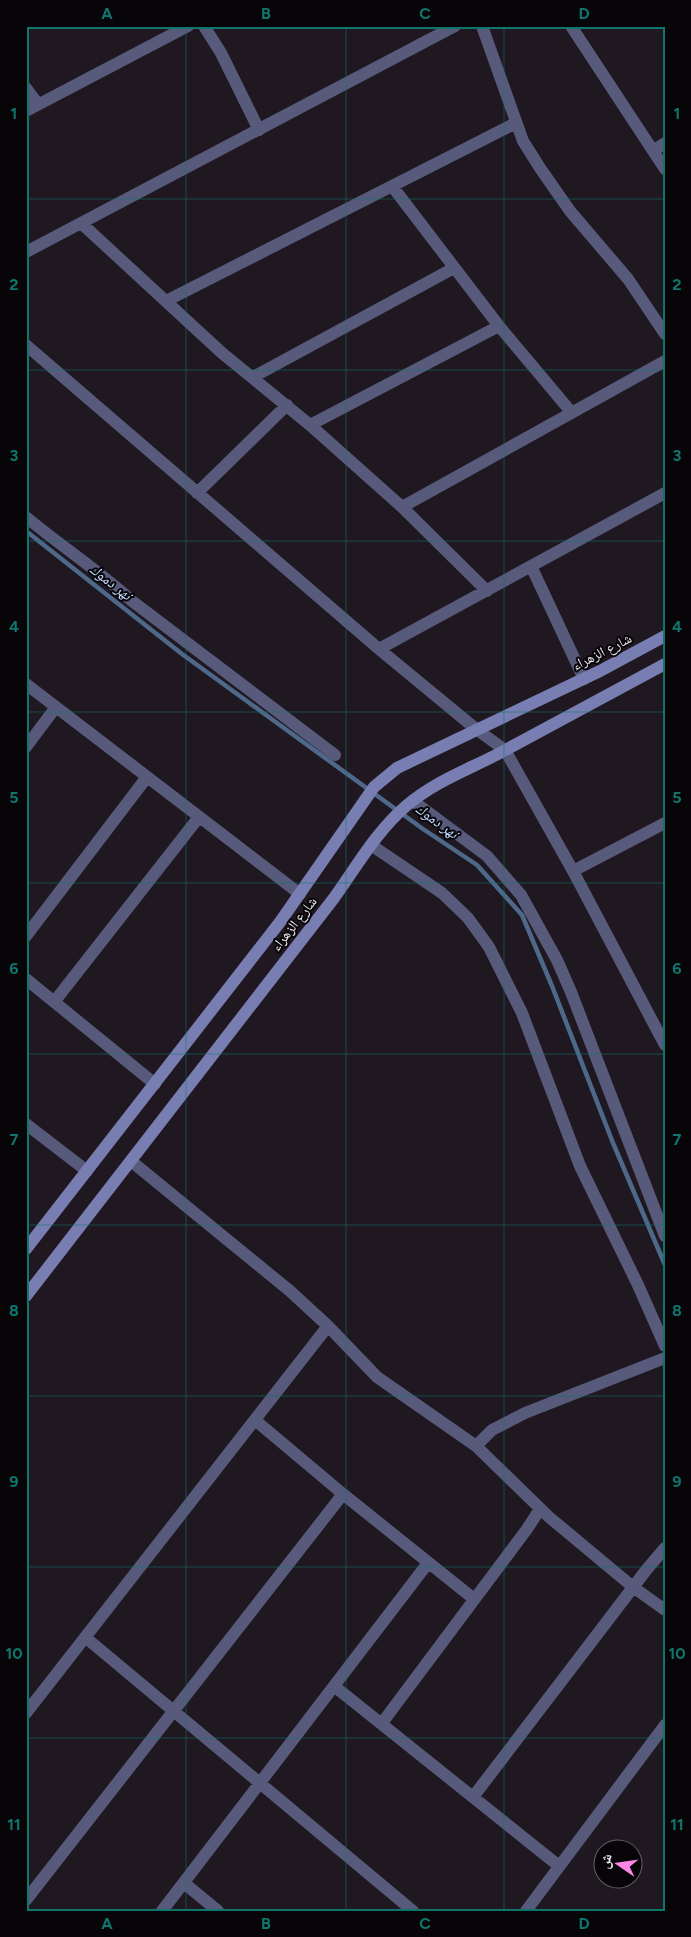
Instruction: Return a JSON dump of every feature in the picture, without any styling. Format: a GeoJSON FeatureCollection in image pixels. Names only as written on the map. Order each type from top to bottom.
{"type":"FeatureCollection","features":[{"type":"Feature","properties":{"kind":"main road","name":"شارع الزهراء"},"geometry":{"type":"LineString","coordinates":[[26,1249],[300,894],[352,817],[379,781],[397,768],[584,679],[665,636]]}},
{"type":"Feature","properties":{"kind":"main road","name":"شارع الزهراء"},"geometry":{"type":"LineString","coordinates":[[26,1296],[334,898],[374,840],[410,804],[441,781],[505,750],[665,664]]}},
{"type":"Feature","properties":{"kind":"street"},"geometry":{"type":"LineString","coordinates":[[26,111],[188,26]]}},
{"type":"Feature","properties":{"kind":"street"},"geometry":{"type":"LineString","coordinates":[[204,26],[221,53],[259,130]]}},
{"type":"Feature","properties":{"kind":"street"},"geometry":{"type":"LineString","coordinates":[[26,252],[455,26]]}},
{"type":"Feature","properties":{"kind":"street"},"geometry":{"type":"LineString","coordinates":[[482,26],[524,141],[570,211],[628,279],[665,334]]}},
{"type":"Feature","properties":{"kind":"street"},"geometry":{"type":"LineString","coordinates":[[571,26],[665,169]]}},
{"type":"Feature","properties":{"kind":"street"},"geometry":{"type":"LineString","coordinates":[[26,88],[38,104]]}},
{"type":"Feature","properties":{"kind":"street"},"geometry":{"type":"LineString","coordinates":[[166,301],[516,123]]}},
{"type":"Feature","properties":{"kind":"street"},"geometry":{"type":"LineString","coordinates":[[653,151],[665,143]]}},
{"type":"Feature","properties":{"kind":"street"},"geometry":{"type":"LineString","coordinates":[[392,186],[499,326],[572,413]]}},
{"type":"Feature","properties":{"kind":"street"},"geometry":{"type":"LineString","coordinates":[[81,223],[222,353],[310,425],[402,507],[487,591]]}},
{"type":"Feature","properties":{"kind":"street"},"geometry":{"type":"LineString","coordinates":[[253,377],[454,268]]}},
{"type":"Feature","properties":{"kind":"street"},"geometry":{"type":"LineString","coordinates":[[310,425],[499,326]]}},
{"type":"Feature","properties":{"kind":"street"},"geometry":{"type":"LineString","coordinates":[[26,345],[379,649],[476,729],[505,750],[574,871],[665,1045]]}},
{"type":"Feature","properties":{"kind":"street"},"geometry":{"type":"LineString","coordinates":[[402,507],[665,361]]}},
{"type":"Feature","properties":{"kind":"street"},"geometry":{"type":"LineString","coordinates":[[197,493],[286,405]]}},
{"type":"Feature","properties":{"kind":"street"},"geometry":{"type":"LineString","coordinates":[[379,649],[665,493]]}},
{"type":"Feature","properties":{"kind":"street"},"geometry":{"type":"LineString","coordinates":[[26,518],[336,755]]}},
{"type":"Feature","properties":{"kind":"street"},"geometry":{"type":"LineString","coordinates":[[531,566],[584,679]]}},
{"type":"Feature","properties":{"kind":"street"},"geometry":{"type":"LineString","coordinates":[[26,684],[300,894]]}},
{"type":"Feature","properties":{"kind":"street"},"geometry":{"type":"LineString","coordinates":[[26,747],[56,707]]}},
{"type":"Feature","properties":{"kind":"street"},"geometry":{"type":"LineString","coordinates":[[26,936],[146,776]]}},
{"type":"Feature","properties":{"kind":"street"},"geometry":{"type":"LineString","coordinates":[[410,804],[487,856],[521,895],[557,960],[571,992],[665,1236]]}},
{"type":"Feature","properties":{"kind":"street"},"geometry":{"type":"LineString","coordinates":[[54,1002],[199,817]]}},
{"type":"Feature","properties":{"kind":"street"},"geometry":{"type":"LineString","coordinates":[[574,871],[665,823]]}},
{"type":"Feature","properties":{"kind":"street"},"geometry":{"type":"LineString","coordinates":[[374,840],[442,893],[468,918],[489,947],[522,1013],[580,1166],[638,1285],[665,1346]]}},
{"type":"Feature","properties":{"kind":"street"},"geometry":{"type":"LineString","coordinates":[[26,979],[155,1084]]}},
{"type":"Feature","properties":{"kind":"street"},"geometry":{"type":"LineString","coordinates":[[26,1124],[86,1171]]}},
{"type":"Feature","properties":{"kind":"street"},"geometry":{"type":"LineString","coordinates":[[131,1161],[290,1291],[328,1326],[377,1377],[476,1446],[540,1509],[633,1587],[665,1610]]}},
{"type":"Feature","properties":{"kind":"street"},"geometry":{"type":"LineString","coordinates":[[26,1713],[328,1326]]}},
{"type":"Feature","properties":{"kind":"street"},"geometry":{"type":"LineString","coordinates":[[476,1446],[492,1430],[525,1413],[665,1358]]}},
{"type":"Feature","properties":{"kind":"street"},"geometry":{"type":"LineString","coordinates":[[255,1420],[343,1494],[474,1599]]}},
{"type":"Feature","properties":{"kind":"street"},"geometry":{"type":"LineString","coordinates":[[26,1900],[343,1494]]}},
{"type":"Feature","properties":{"kind":"street"},"geometry":{"type":"LineString","coordinates":[[382,1723],[540,1509]]}},
{"type":"Feature","properties":{"kind":"street"},"geometry":{"type":"LineString","coordinates":[[473,1797],[633,1587],[665,1548]]}},
{"type":"Feature","properties":{"kind":"street"},"geometry":{"type":"LineString","coordinates":[[162,1911],[428,1563]]}},
{"type":"Feature","properties":{"kind":"street"},"geometry":{"type":"LineString","coordinates":[[85,1637],[412,1911]]}},
{"type":"Feature","properties":{"kind":"street"},"geometry":{"type":"LineString","coordinates":[[334,1686],[559,1866]]}},
{"type":"Feature","properties":{"kind":"street"},"geometry":{"type":"LineString","coordinates":[[526,1911],[665,1725]]}},
{"type":"Feature","properties":{"kind":"street"},"geometry":{"type":"LineString","coordinates":[[184,1883],[218,1911]]}},
{"type":"Feature","properties":{"kind":"waterway","name":"نهر دموك"},"geometry":{"type":"LineString","coordinates":[[26,531],[182,654],[423,829],[477,865],[522,915],[552,986],[613,1143],[665,1265]]}}]}
